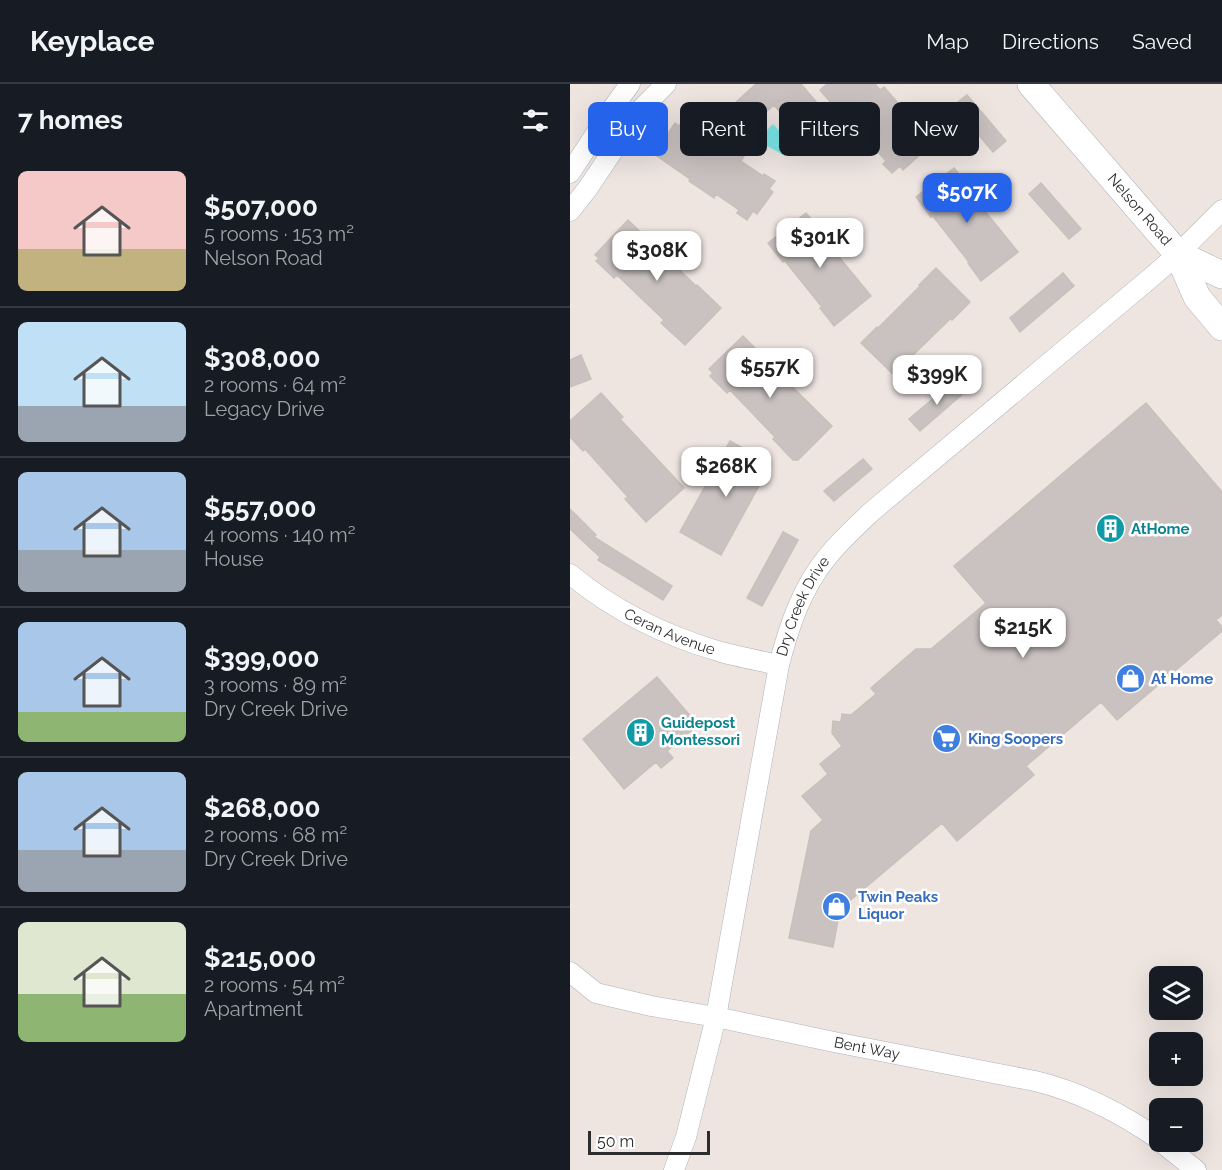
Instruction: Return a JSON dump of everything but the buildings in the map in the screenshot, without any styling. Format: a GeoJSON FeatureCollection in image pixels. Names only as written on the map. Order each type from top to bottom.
{"type":"FeatureCollection","features":[{"type":"Feature","properties":{"kind":"main road","name":"Nelson Road"},"geometry":{"type":"LineString","coordinates":[[1031,84],[1178,254],[1197,297],[1222,327]]}},
{"type":"Feature","properties":{"kind":"main road","name":"Nelson Road"},"geometry":{"type":"LineString","coordinates":[[1178,254],[1222,275]]}},
{"type":"Feature","properties":{"kind":"street"},"geometry":{"type":"LineString","coordinates":[[570,173],[630,84]]}},
{"type":"Feature","properties":{"kind":"street"},"geometry":{"type":"LineString","coordinates":[[570,211],[641,109],[666,84]]}},
{"type":"Feature","properties":{"kind":"street","name":"Dry Creek Drive"},"geometry":{"type":"LineString","coordinates":[[674,1170],[686,1137],[716,1017],[779,665],[786,638],[806,589],[826,558],[870,513],[1137,290],[1178,254],[1222,210]]}},
{"type":"Feature","properties":{"kind":"street","name":"Ceran Avenue"},"geometry":{"type":"LineString","coordinates":[[570,574],[593,593],[650,626],[721,652],[779,665]]}},
{"type":"Feature","properties":{"kind":"street","name":"Bent Way"},"geometry":{"type":"LineString","coordinates":[[570,972],[596,993],[651,1006],[1053,1085],[1107,1107],[1149,1133]]}},
{"type":"Feature","properties":{"kind":"street","name":"Bent Way"},"geometry":{"type":"LineString","coordinates":[[1174,1152],[1196,1170]]}},
{"type":"Feature","properties":{"kind":"water"},"geometry":{"type":"Polygon","coordinates":[[[773,124],[779,130],[779,153],[767,146],[768,129],[773,124]]]}},
{"type":"Feature","properties":{"kind":"place","name":"AtHome"},"geometry":{"type":"Point","coordinates":[1110,529]}},
{"type":"Feature","properties":{"kind":"place","name":"At Home"},"geometry":{"type":"Point","coordinates":[1130,679]}},
{"type":"Feature","properties":{"kind":"place","name":"Guidepost Montessori"},"geometry":{"type":"Point","coordinates":[640,732]}},
{"type":"Feature","properties":{"kind":"place","name":"King Soopers"},"geometry":{"type":"Point","coordinates":[947,739]}},
{"type":"Feature","properties":{"kind":"place","name":"Twin Peaks Liquor"},"geometry":{"type":"Point","coordinates":[837,906]}}]}
